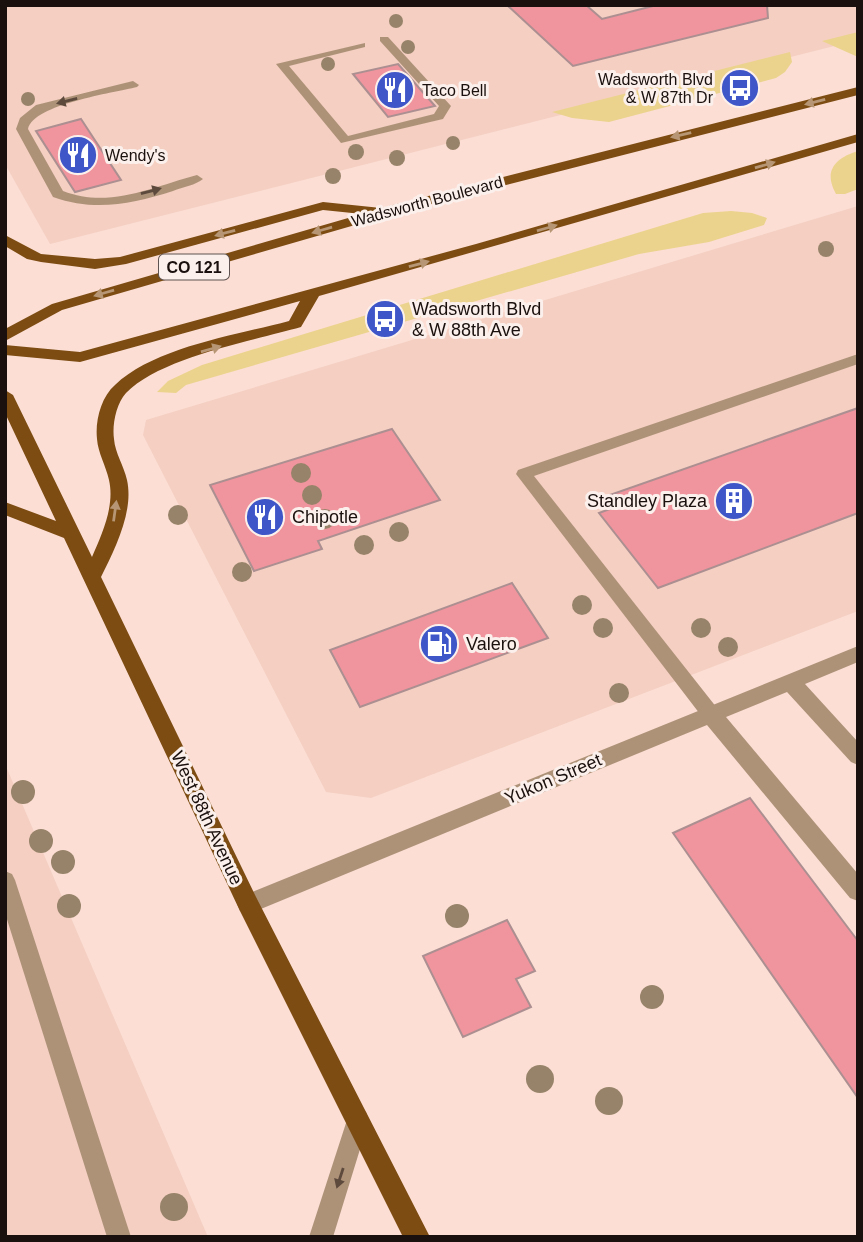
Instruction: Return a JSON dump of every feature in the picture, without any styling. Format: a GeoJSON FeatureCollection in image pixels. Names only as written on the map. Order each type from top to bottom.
{"type":"FeatureCollection","features":[{"type":"Feature","properties":{"kind":"main road","name":"Wadsworth Boulevard"},"geometry":{"type":"LineString","coordinates":[[5,336],[57,307],[388,211],[858,91]]}},
{"type":"Feature","properties":{"kind":"main road"},"geometry":{"type":"LineString","coordinates":[[5,350],[79,357],[481,247],[858,138]]}},
{"type":"Feature","properties":{"kind":"main road"},"geometry":{"type":"LineString","coordinates":[[5,239],[33,256],[94,264],[121,261],[323,206],[388,211]]}},
{"type":"Feature","properties":{"kind":"main road"},"geometry":{"type":"LineString","coordinates":[[93,575],[113,528],[119,486],[104,433],[111,403],[120,389],[146,372],[178,358],[295,324],[313,293]]}},
{"type":"Feature","properties":{"kind":"main road","name":"West 88th Avenue"},"geometry":{"type":"LineString","coordinates":[[5,395],[248,905],[417,1237]]}},
{"type":"Feature","properties":{"kind":"main road"},"geometry":{"type":"LineString","coordinates":[[5,508],[74,535]]}},
{"type":"Feature","properties":{"kind":"street","name":"Yukon Street"},"geometry":{"type":"LineString","coordinates":[[248,905],[858,654]]}},
{"type":"Feature","properties":{"kind":"street"},"geometry":{"type":"LineString","coordinates":[[790,682],[858,756]]}},
{"type":"Feature","properties":{"kind":"street"},"geometry":{"type":"LineString","coordinates":[[710,713],[858,891]]}},
{"type":"Feature","properties":{"kind":"lane"},"geometry":{"type":"LineString","coordinates":[[361,45],[282,64],[345,140],[439,116],[445,106],[384,39]]}},
{"type":"Feature","properties":{"kind":"lane"},"geometry":{"type":"LineString","coordinates":[[133,85],[40,108],[24,121],[22,129],[58,194],[82,203],[113,202],[197,179]]}},
{"type":"Feature","properties":{"kind":"lane"},"geometry":{"type":"LineString","coordinates":[[710,713],[524,474],[858,359]]}},
{"type":"Feature","properties":{"kind":"lane"},"geometry":{"type":"LineString","coordinates":[[5,880],[119,1237]]}},
{"type":"Feature","properties":{"kind":"lane"},"geometry":{"type":"LineString","coordinates":[[321,1237],[358,1120]]}},
{"type":"Feature","properties":{"kind":"shaded area"},"geometry":{"type":"Polygon","coordinates":[[[5,5],[858,5],[858,40],[50,244],[5,164],[5,5]]]}},
{"type":"Feature","properties":{"kind":"shaded area"},"geometry":{"type":"Polygon","coordinates":[[[858,32],[858,57],[822,41],[858,32]]]}},
{"type":"Feature","properties":{"kind":"shaded area"},"geometry":{"type":"Polygon","coordinates":[[[790,52],[792,62],[785,72],[776,78],[609,122],[572,118],[552,112],[790,52]]]}},
{"type":"Feature","properties":{"kind":"shaded area"},"geometry":{"type":"Polygon","coordinates":[[[858,151],[858,189],[836,194],[832,186],[831,172],[843,157],[858,151]]]}},
{"type":"Feature","properties":{"kind":"shaded area"},"geometry":{"type":"Polygon","coordinates":[[[858,206],[858,611],[371,798],[326,792],[143,435],[146,420],[858,206]]]}},
{"type":"Feature","properties":{"kind":"shaded area"},"geometry":{"type":"Polygon","coordinates":[[[731,211],[767,218],[764,225],[709,242],[639,254],[186,385],[176,393],[157,392],[168,381],[202,365],[703,213],[731,211]]]}},
{"type":"Feature","properties":{"kind":"shaded area"},"geometry":{"type":"Polygon","coordinates":[[[5,764],[208,1237],[5,1237],[5,764]]]}},
{"type":"Feature","properties":{"kind":"building"},"geometry":{"type":"Polygon","coordinates":[[[507,5],[586,5],[602,19],[657,5],[767,5],[768,18],[573,66],[507,5]]]}},
{"type":"Feature","properties":{"kind":"building","name":"Taco Bell"},"geometry":{"type":"Polygon","coordinates":[[[398,64],[435,106],[388,117],[353,74],[398,64]]]}},
{"type":"Feature","properties":{"kind":"building","name":"Wendy's"},"geometry":{"type":"Polygon","coordinates":[[[81,119],[121,180],[75,192],[36,131],[81,119]]]}},
{"type":"Feature","properties":{"kind":"building","name":"Standley Plaza"},"geometry":{"type":"Polygon","coordinates":[[[858,408],[858,513],[658,588],[599,513],[615,507],[607,496],[858,408]]]}},
{"type":"Feature","properties":{"kind":"building"},"geometry":{"type":"Polygon","coordinates":[[[392,429],[440,500],[318,541],[322,549],[254,571],[210,485],[392,429]]]}},
{"type":"Feature","properties":{"kind":"building","name":"Valero"},"geometry":{"type":"Polygon","coordinates":[[[512,583],[548,638],[360,707],[330,650],[512,583]]]}},
{"type":"Feature","properties":{"kind":"building"},"geometry":{"type":"Polygon","coordinates":[[[750,798],[858,941],[858,1098],[673,833],[750,798]]]}},
{"type":"Feature","properties":{"kind":"building"},"geometry":{"type":"Polygon","coordinates":[[[507,920],[535,971],[516,979],[531,1007],[463,1037],[423,956],[507,920]]]}},
{"type":"Feature","properties":{"kind":"place","name":"Wadsworth Blvd & W 87th Dr"},"geometry":{"type":"Point","coordinates":[740,88]}},
{"type":"Feature","properties":{"kind":"place","name":"Taco Bell"},"geometry":{"type":"Point","coordinates":[395,90]}},
{"type":"Feature","properties":{"kind":"place","name":"Wendy's"},"geometry":{"type":"Point","coordinates":[78,155]}},
{"type":"Feature","properties":{"kind":"place","name":"Wadsworth Blvd & W 88th Ave"},"geometry":{"type":"Point","coordinates":[385,319]}},
{"type":"Feature","properties":{"kind":"place","name":"Standley Plaza"},"geometry":{"type":"Point","coordinates":[734,501]}},
{"type":"Feature","properties":{"kind":"place","name":"Chipotle"},"geometry":{"type":"Point","coordinates":[265,517]}},
{"type":"Feature","properties":{"kind":"place","name":"Valero"},"geometry":{"type":"Point","coordinates":[439,644]}}]}
